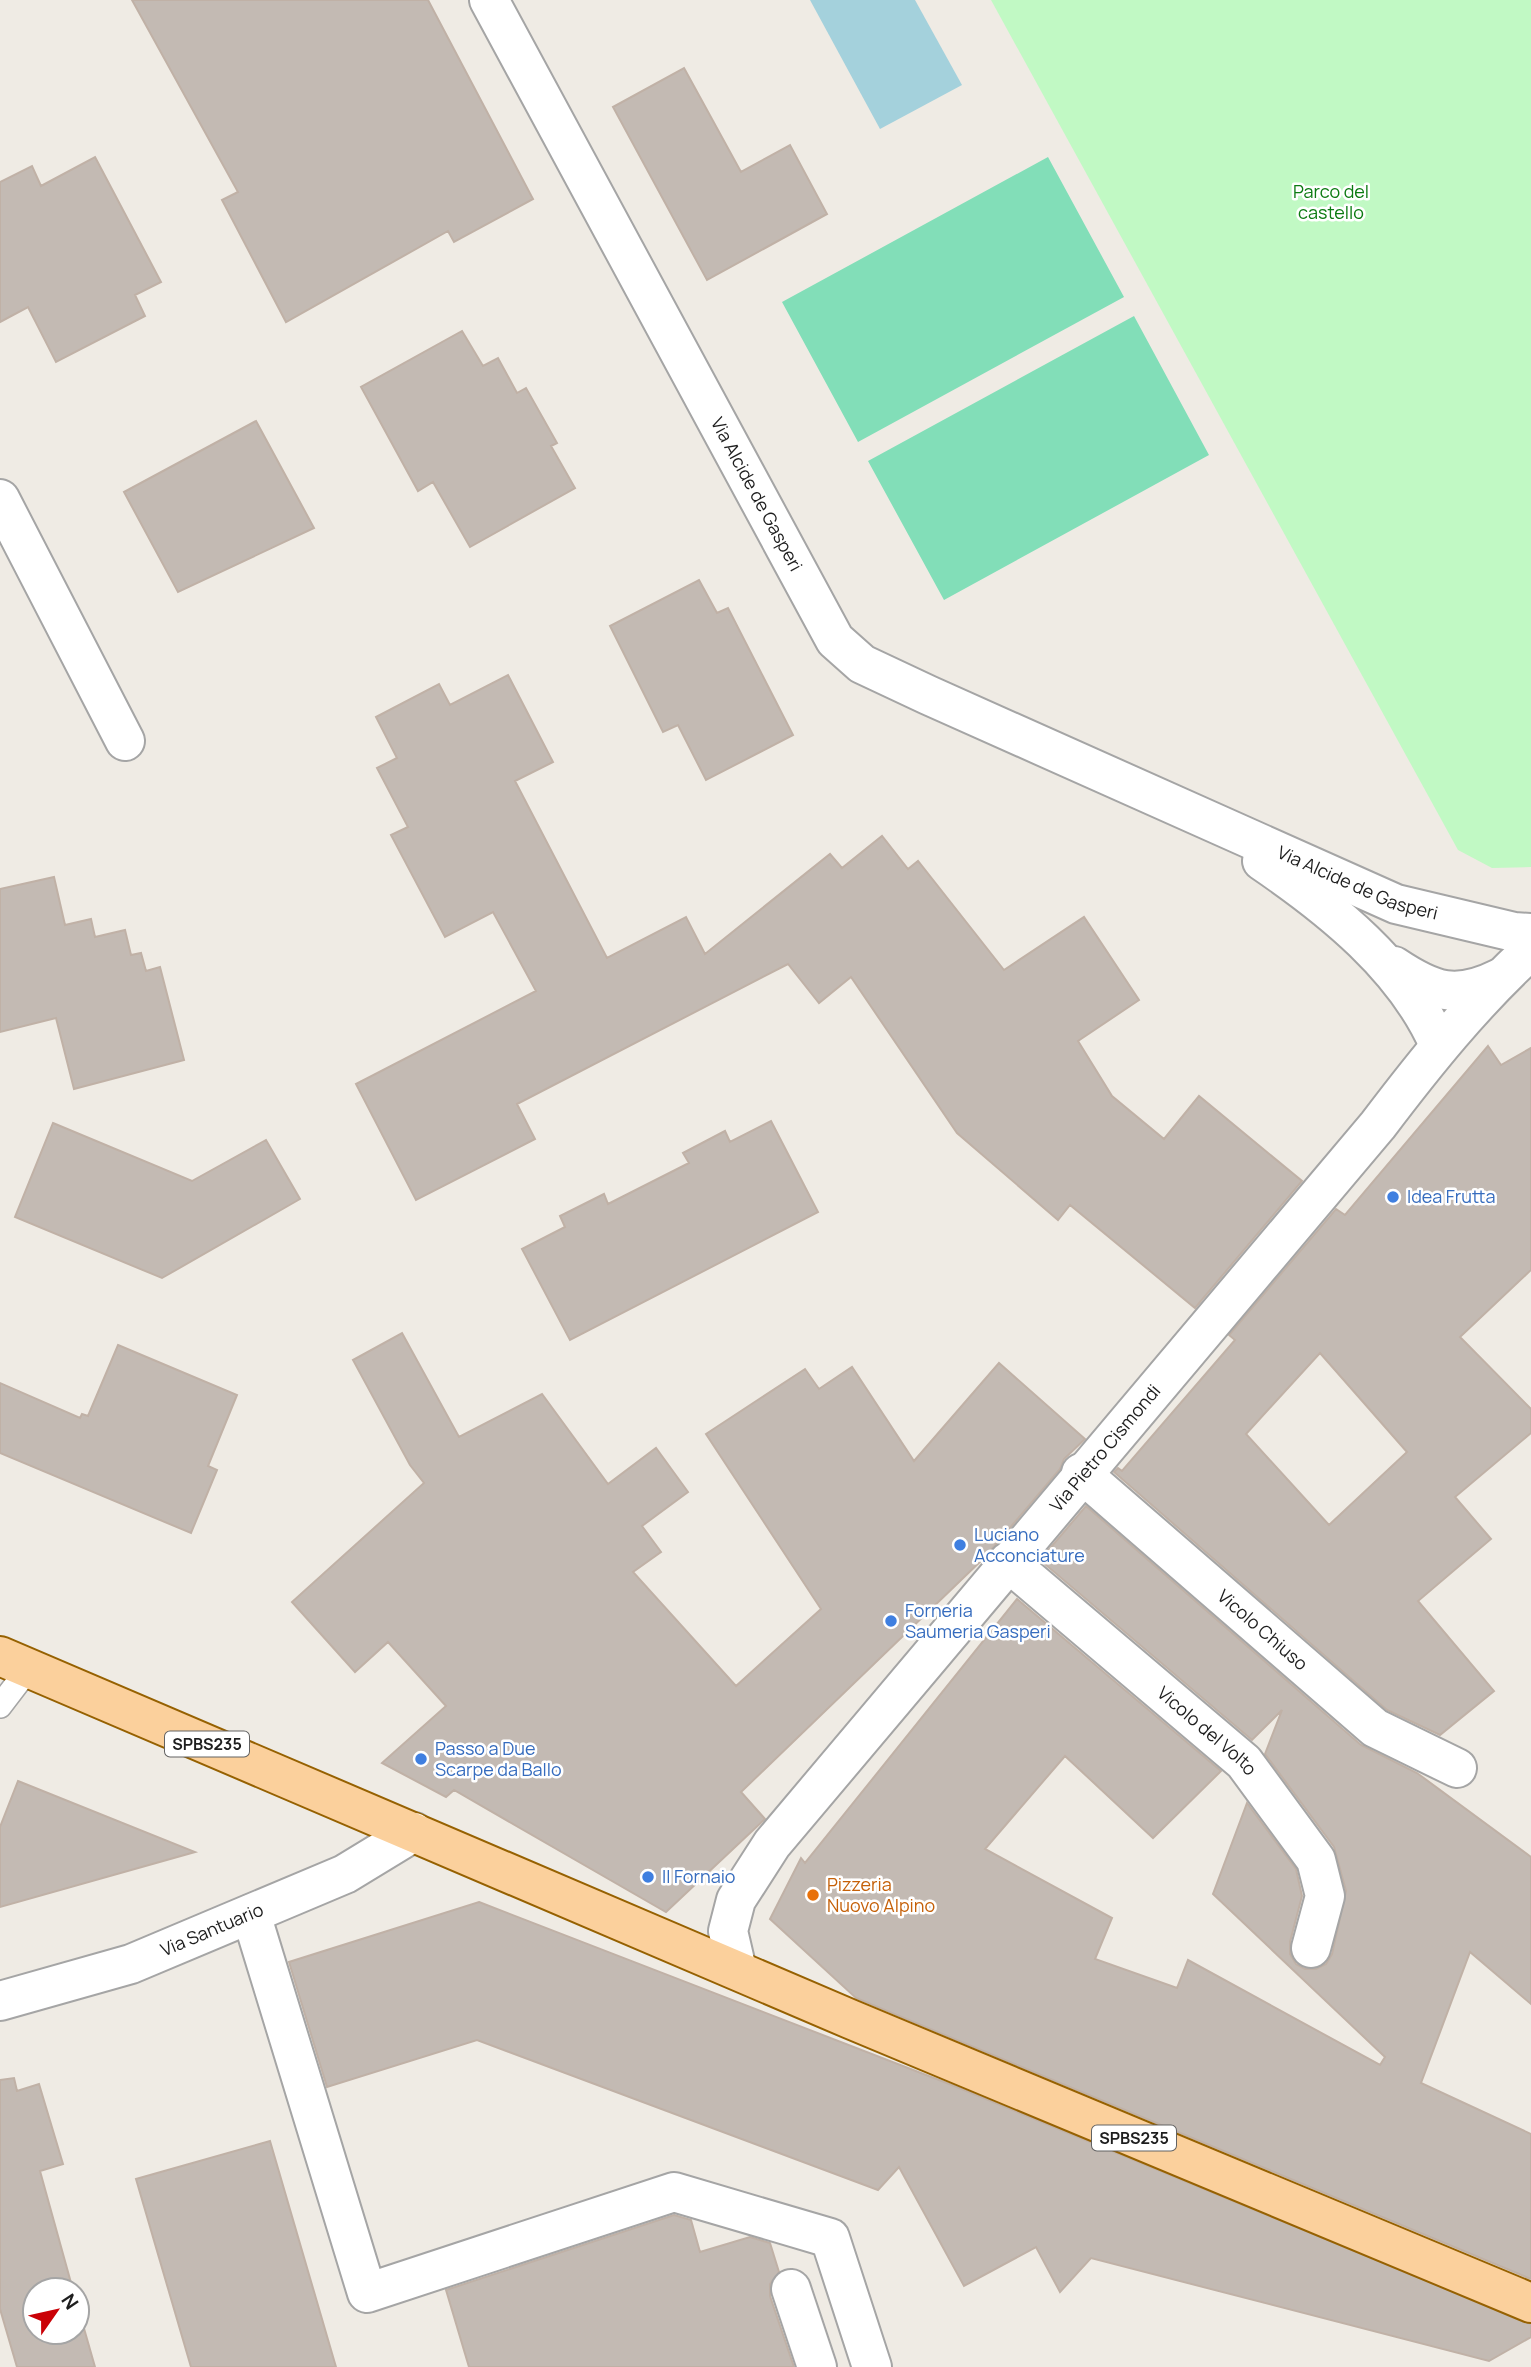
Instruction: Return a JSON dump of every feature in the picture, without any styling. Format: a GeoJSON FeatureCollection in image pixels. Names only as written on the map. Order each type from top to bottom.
{"type":"FeatureCollection","features":[{"type":"Feature","properties":{"kind":"main road","name":"SPBS235"},"geometry":{"type":"LineString","coordinates":[[15,1662],[1531,2304]]}},
{"type":"Feature","properties":{"kind":"street","name":"Via Alcide de Gasperi"},"geometry":{"type":"LineString","coordinates":[[489,0],[835,640],[863,664],[1396,904],[1514,933],[1531,933]]}},
{"type":"Feature","properties":{"kind":"street"},"geometry":{"type":"LineString","coordinates":[[0,499],[125,741]]}},
{"type":"Feature","properties":{"kind":"street","name":"Via Alcide de Gasperi"},"geometry":{"type":"LineString","coordinates":[[1191,813],[1278,872],[1380,958],[1431,988],[1448,992],[1481,988],[1500,978]]}},
{"type":"Feature","properties":{"kind":"street","name":"Via Pietro Cismondi"},"geometry":{"type":"LineString","coordinates":[[737,1970],[728,1931],[736,1900],[772,1844],[1081,1473],[1378,1125],[1439,1045],[1500,978],[1531,950]]}},
{"type":"Feature","properties":{"kind":"street","name":"Via Alcide de Gasperi"},"geometry":{"type":"LineString","coordinates":[[1380,958],[1414,999],[1439,1045]]}},
{"type":"Feature","properties":{"kind":"street","name":"Vicolo Chiuso"},"geometry":{"type":"LineString","coordinates":[[1081,1473],[1375,1728],[1457,1768]]}},
{"type":"Feature","properties":{"kind":"street","name":"Vicolo del Volto"},"geometry":{"type":"LineString","coordinates":[[1007,1562],[1244,1762],[1316,1860],[1325,1896],[1311,1948]]}},
{"type":"Feature","properties":{"kind":"street","name":"Via Santuario"},"geometry":{"type":"LineString","coordinates":[[0,2001],[131,1964],[345,1874],[414,1832]]}},
{"type":"Feature","properties":{"kind":"street"},"geometry":{"type":"LineString","coordinates":[[251,1914],[367,2293],[674,2192],[830,2238],[872,2367]]}},
{"type":"Feature","properties":{"kind":"street"},"geometry":{"type":"LineString","coordinates":[[791,2289],[817,2367]]}},
{"type":"Feature","properties":{"kind":"lane"},"geometry":{"type":"LineString","coordinates":[[0,1706],[15,1662]]}},
{"type":"Feature","properties":{"kind":"green space","name":"Parco del castello"},"geometry":{"type":"Polygon","coordinates":[[[991,0],[1531,0],[1531,867],[1492,868],[1458,850],[991,0]]]}},
{"type":"Feature","properties":{"kind":"green space"},"geometry":{"type":"Polygon","coordinates":[[[1048,157],[1124,297],[858,442],[782,302],[1048,157]]]}},
{"type":"Feature","properties":{"kind":"green space"},"geometry":{"type":"Polygon","coordinates":[[[1134,316],[1209,455],[944,600],[868,461],[1134,316]]]}},
{"type":"Feature","properties":{"kind":"water"},"geometry":{"type":"Polygon","coordinates":[[[810,0],[915,0],[962,85],[880,129],[810,0]]]}},
{"type":"Feature","properties":{"kind":"building"},"geometry":{"type":"Polygon","coordinates":[[[132,0],[428,0],[533,199],[454,242],[448,231],[286,322],[222,200],[238,192],[132,0]]]}},
{"type":"Feature","properties":{"kind":"building"},"geometry":{"type":"Polygon","coordinates":[[[684,68],[741,172],[790,145],[827,214],[707,280],[613,107],[684,68]]]}},
{"type":"Feature","properties":{"kind":"building"},"geometry":{"type":"Polygon","coordinates":[[[95,157],[161,282],[135,295],[145,316],[56,362],[28,307],[0,322],[0,182],[32,166],[41,186],[95,157]]]}},
{"type":"Feature","properties":{"kind":"building"},"geometry":{"type":"Polygon","coordinates":[[[462,331],[483,366],[498,358],[517,393],[526,388],[557,443],[551,446],[575,488],[470,547],[433,482],[418,491],[361,387],[462,331]]]}},
{"type":"Feature","properties":{"kind":"building"},"geometry":{"type":"Polygon","coordinates":[[[256,421],[314,528],[178,592],[124,492],[256,421]]]}},
{"type":"Feature","properties":{"kind":"building"},"geometry":{"type":"Polygon","coordinates":[[[699,580],[717,613],[728,608],[793,735],[706,780],[678,725],[663,732],[610,626],[699,580]]]}},
{"type":"Feature","properties":{"kind":"building"},"geometry":{"type":"Polygon","coordinates":[[[508,675],[553,762],[515,781],[607,958],[686,917],[705,954],[830,854],[842,868],[882,836],[908,869],[918,861],[1004,970],[1084,917],[1139,1000],[1078,1041],[1112,1096],[1164,1139],[1199,1096],[1302,1181],[1195,1308],[1070,1205],[1058,1220],[957,1133],[851,977],[819,1003],[788,964],[517,1104],[535,1139],[416,1200],[356,1084],[536,991],[493,912],[445,937],[391,835],[408,827],[377,768],[397,758],[376,717],[439,684],[450,705],[508,675]]]}},
{"type":"Feature","properties":{"kind":"building"},"geometry":{"type":"Polygon","coordinates":[[[54,877],[65,925],[91,919],[95,937],[125,930],[131,955],[141,953],[146,971],[160,967],[184,1060],[74,1089],[56,1018],[0,1032],[0,889],[54,877]]]}},
{"type":"Feature","properties":{"kind":"building"},"geometry":{"type":"Polygon","coordinates":[[[1488,1046],[1501,1065],[1531,1048],[1531,1270],[1460,1337],[1531,1409],[1531,1433],[1455,1497],[1491,1539],[1418,1601],[1494,1691],[1440,1735],[1387,1710],[1114,1472],[1118,1468],[1122,1471],[1235,1340],[1229,1335],[1336,1209],[1345,1215],[1488,1046]],[[1320,1353],[1246,1434],[1329,1525],[1407,1452],[1320,1353]]]}},
{"type":"Feature","properties":{"kind":"building"},"geometry":{"type":"Polygon","coordinates":[[[771,1121],[818,1212],[570,1340],[522,1249],[565,1227],[560,1216],[604,1194],[608,1204],[689,1163],[683,1153],[725,1131],[730,1142],[771,1121]]]}},
{"type":"Feature","properties":{"kind":"building"},"geometry":{"type":"Polygon","coordinates":[[[53,1123],[192,1181],[266,1140],[300,1199],[162,1278],[15,1217],[53,1123]]]}},
{"type":"Feature","properties":{"kind":"building"},"geometry":{"type":"Polygon","coordinates":[[[402,1333],[459,1437],[542,1394],[608,1484],[656,1448],[688,1492],[642,1526],[661,1552],[633,1572],[736,1686],[821,1609],[706,1434],[805,1369],[819,1389],[852,1367],[914,1461],[999,1363],[1085,1439],[1064,1459],[1060,1469],[986,1556],[741,1792],[765,1819],[666,1912],[454,1790],[446,1797],[382,1763],[446,1706],[388,1642],[355,1672],[292,1602],[424,1483],[410,1465],[353,1360],[402,1333]]]}},
{"type":"Feature","properties":{"kind":"building"},"geometry":{"type":"Polygon","coordinates":[[[118,1345],[237,1395],[208,1466],[217,1470],[191,1533],[0,1453],[0,1383],[80,1418],[82,1414],[88,1416],[118,1345]]]}},
{"type":"Feature","properties":{"kind":"building"},"geometry":{"type":"Polygon","coordinates":[[[1086,1506],[1361,1745],[1417,1773],[1531,1857],[1531,2004],[1470,1952],[1421,2083],[1531,2134],[1531,2279],[856,1998],[770,1919],[801,1858],[805,1863],[1017,1599],[1221,1771],[1153,1838],[1065,1756],[985,1849],[1112,1918],[1095,1959],[1177,1988],[1188,1960],[1380,2065],[1385,2057],[1213,1894],[1247,1803],[1296,1869],[1302,1896],[1290,1942],[1290,1954],[1296,1964],[1305,1969],[1316,1969],[1326,1964],[1332,1954],[1346,1891],[1334,1847],[1265,1754],[1282,1710],[1252,1740],[1040,1560],[1086,1506]]]}},
{"type":"Feature","properties":{"kind":"building"},"geometry":{"type":"Polygon","coordinates":[[[18,1781],[195,1852],[0,1907],[0,1827],[18,1781]]]}},
{"type":"Feature","properties":{"kind":"building"},"geometry":{"type":"Polygon","coordinates":[[[479,1902],[952,2085],[1531,2324],[1531,2337],[1489,2361],[1091,2258],[1060,2292],[1036,2247],[964,2286],[899,2167],[878,2190],[477,2040],[327,2087],[289,1962],[479,1902]]]}},
{"type":"Feature","properties":{"kind":"building"},"geometry":{"type":"Polygon","coordinates":[[[14,2078],[17,2091],[39,2084],[63,2164],[40,2171],[69,2276],[21,2276],[21,2346],[89,2346],[95,2367],[17,2367],[0,2309],[0,2080],[14,2078]]]}},
{"type":"Feature","properties":{"kind":"building"},"geometry":{"type":"Polygon","coordinates":[[[270,2141],[336,2367],[191,2367],[136,2179],[270,2141]]]}},
{"type":"Feature","properties":{"kind":"building"},"geometry":{"type":"Polygon","coordinates":[[[674,2215],[691,2220],[700,2252],[750,2237],[770,2243],[779,2272],[770,2284],[770,2296],[794,2367],[469,2367],[446,2290],[674,2215]]]}},
{"type":"Feature","properties":{"kind":"place","name":"Idea Frutta"},"geometry":{"type":"Point","coordinates":[1393,1197]}},
{"type":"Feature","properties":{"kind":"place","name":"Luciano Acconciature"},"geometry":{"type":"Point","coordinates":[960,1545]}},
{"type":"Feature","properties":{"kind":"place","name":"Forneria Saumeria Gasperi"},"geometry":{"type":"Point","coordinates":[891,1621]}},
{"type":"Feature","properties":{"kind":"place","name":"Passo a Due Scarpe da Ballo"},"geometry":{"type":"Point","coordinates":[421,1759]}},
{"type":"Feature","properties":{"kind":"place","name":"Il Fornaio"},"geometry":{"type":"Point","coordinates":[648,1877]}},
{"type":"Feature","properties":{"kind":"place","name":"Pizzeria Nuovo Alpino"},"geometry":{"type":"Point","coordinates":[813,1895]}}]}
